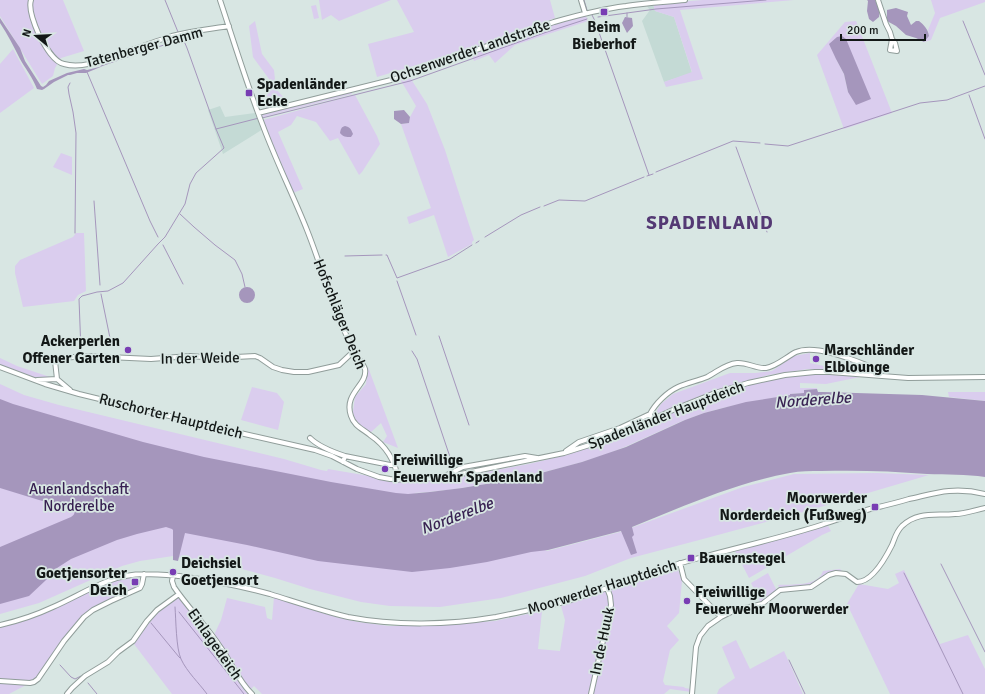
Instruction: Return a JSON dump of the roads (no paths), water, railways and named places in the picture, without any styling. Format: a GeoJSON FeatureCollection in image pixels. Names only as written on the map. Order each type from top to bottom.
{"type":"FeatureCollection","features":[{"type":"Feature","properties":{"kind":"street","name":"Tatenberger Damm"},"geometry":{"type":"LineString","coordinates":[[31,0],[29,4],[32,16],[39,34],[50,54],[57,62],[77,66],[93,63],[185,33],[229,26]]}},
{"type":"Feature","properties":{"kind":"street","name":"Hofschläger Deich"},"geometry":{"type":"LineString","coordinates":[[220,0],[259,116],[307,229],[335,308],[354,351],[365,369],[364,379],[352,395],[350,403],[351,418],[358,426],[382,444],[390,455],[398,480]]}},
{"type":"Feature","properties":{"kind":"street"},"geometry":{"type":"LineString","coordinates":[[581,0],[585,13]]}},
{"type":"Feature","properties":{"kind":"street","name":"Ochsenwerder Landstraße"},"geometry":{"type":"LineString","coordinates":[[259,116],[263,112],[395,79],[554,22],[585,13],[626,6],[684,0]]}},
{"type":"Feature","properties":{"kind":"street"},"geometry":{"type":"LineString","coordinates":[[878,0],[892,39]]}},
{"type":"Feature","properties":{"kind":"street","name":"In der Weide"},"geometry":{"type":"LineString","coordinates":[[57,379],[55,361],[60,358],[78,356],[151,359],[190,356],[217,358],[255,356],[273,367],[282,370],[308,372],[339,365],[354,351]]}},
{"type":"Feature","properties":{"kind":"street"},"geometry":{"type":"LineString","coordinates":[[564,453],[579,442],[620,428],[650,414],[659,402],[678,387],[706,377],[728,364],[738,363],[769,368],[797,352],[816,351],[846,357],[869,366],[871,369],[871,375]]}},
{"type":"Feature","properties":{"kind":"street","name":"Ruschorter Hauptdeich"},"geometry":{"type":"LineString","coordinates":[[0,367],[33,380],[73,392],[316,450],[332,456],[357,469],[379,477],[398,480]]}},
{"type":"Feature","properties":{"kind":"street","name":"Spadenländer Hauptdeich"},"geometry":{"type":"LineString","coordinates":[[398,480],[444,477],[564,453],[614,437],[675,409],[715,393],[769,378],[815,372],[908,378],[985,377]]}},
{"type":"Feature","properties":{"kind":"street"},"geometry":{"type":"LineString","coordinates":[[33,380],[57,379],[73,392]]}},
{"type":"Feature","properties":{"kind":"street"},"geometry":{"type":"LineString","coordinates":[[650,414],[652,420]]}},
{"type":"Feature","properties":{"kind":"street"},"geometry":{"type":"LineString","coordinates":[[310,438],[322,447],[345,456],[391,466],[394,465]]}},
{"type":"Feature","properties":{"kind":"street"},"geometry":{"type":"LineString","coordinates":[[342,462],[345,456]]}},
{"type":"Feature","properties":{"kind":"street","name":"Spadenländer Hauptdeich"},"geometry":{"type":"LineString","coordinates":[[444,477],[463,467],[525,456],[539,458]]}},
{"type":"Feature","properties":{"kind":"street","name":"Moorwerder Hauptdeich"},"geometry":{"type":"LineString","coordinates":[[0,625],[43,612],[95,586],[132,574],[156,574],[207,580],[239,586],[274,595],[314,608],[374,621],[404,624],[441,623],[494,617],[572,600],[680,563],[820,526],[869,510],[937,492],[961,491],[985,494]]}},
{"type":"Feature","properties":{"kind":"street"},"geometry":{"type":"LineString","coordinates":[[692,694],[697,642],[708,626],[721,617],[733,611],[762,604],[780,590],[811,587],[829,575],[836,573],[846,574],[857,582],[864,581],[882,562],[892,546],[898,531],[912,519],[921,515],[964,513],[985,508]]}},
{"type":"Feature","properties":{"kind":"street"},"geometry":{"type":"LineString","coordinates":[[680,563],[684,579],[721,617]]}},
{"type":"Feature","properties":{"kind":"street"},"geometry":{"type":"LineString","coordinates":[[0,681],[34,682],[38,679],[64,641],[84,617],[93,610],[140,588],[144,574]]}},
{"type":"Feature","properties":{"kind":"street"},"geometry":{"type":"LineString","coordinates":[[67,694],[85,676],[108,662],[118,652],[133,641],[157,610],[179,594],[173,584],[173,576]]}},
{"type":"Feature","properties":{"kind":"street","name":"In de Huuk"},"geometry":{"type":"LineString","coordinates":[[591,694],[611,605],[607,588]]}},
{"type":"Feature","properties":{"kind":"street","name":"Einlagedeich"},"geometry":{"type":"LineString","coordinates":[[179,594],[222,648],[235,672],[252,694]]}},
{"type":"Feature","properties":{"kind":"water"},"geometry":{"type":"Polygon","coordinates":[[[867,0],[875,0],[880,10],[879,17],[873,22],[869,19],[867,0]]]}},
{"type":"Feature","properties":{"kind":"water"},"geometry":{"type":"Polygon","coordinates":[[[896,8],[908,12],[907,16],[911,25],[916,21],[919,21],[924,26],[928,31],[929,36],[924,42],[906,35],[896,26],[887,21],[887,10],[896,8]]]}},
{"type":"Feature","properties":{"kind":"water"},"geometry":{"type":"Polygon","coordinates":[[[625,17],[632,18],[633,26],[627,33],[622,23],[625,17]]]}},
{"type":"Feature","properties":{"kind":"water"},"geometry":{"type":"Polygon","coordinates":[[[0,18],[20,48],[25,61],[43,87],[49,81],[67,73],[103,66],[86,73],[68,75],[42,90],[37,89],[0,23],[0,18]]]}},
{"type":"Feature","properties":{"kind":"water"},"geometry":{"type":"Polygon","coordinates":[[[842,36],[846,39],[871,99],[856,105],[848,92],[844,74],[829,44],[837,37],[842,36]]]}},
{"type":"Feature","properties":{"kind":"water"},"geometry":{"type":"Polygon","coordinates":[[[404,110],[410,117],[409,123],[401,124],[394,119],[394,111],[404,110]]]}},
{"type":"Feature","properties":{"kind":"water"},"geometry":{"type":"Polygon","coordinates":[[[345,126],[352,131],[353,134],[351,137],[340,133],[341,129],[345,126]]]}},
{"type":"Feature","properties":{"kind":"water"},"geometry":{"type":"Polygon","coordinates":[[[247,287],[254,292],[255,295],[250,302],[247,303],[240,298],[239,295],[244,288],[247,287]]]}},
{"type":"Feature","properties":{"kind":"water","name":"Norderelbe"},"geometry":{"type":"Polygon","coordinates":[[[817,389],[818,392],[922,395],[985,401],[985,477],[874,471],[794,472],[770,477],[730,489],[690,503],[632,527],[634,535],[632,537],[637,553],[631,555],[621,531],[548,550],[531,552],[487,562],[412,572],[318,561],[185,533],[178,561],[173,560],[173,530],[166,527],[117,540],[71,559],[57,568],[29,596],[0,604],[0,547],[71,517],[74,515],[74,510],[0,488],[0,399],[143,442],[204,457],[331,482],[408,494],[462,488],[541,473],[582,462],[626,447],[704,413],[746,402],[804,393],[804,390],[817,389]]]}},
{"type":"Feature","properties":{"kind":"waterway"},"geometry":{"type":"LineString","coordinates":[[165,0],[178,32]]}},
{"type":"Feature","properties":{"kind":"waterway"},"geometry":{"type":"LineString","coordinates":[[584,0],[587,10]]}},
{"type":"Feature","properties":{"kind":"waterway"},"geometry":{"type":"LineString","coordinates":[[598,17],[656,9],[766,0]]}},
{"type":"Feature","properties":{"kind":"waterway"},"geometry":{"type":"LineString","coordinates":[[592,15],[649,175]]}},
{"type":"Feature","properties":{"kind":"waterway"},"geometry":{"type":"LineString","coordinates":[[262,118],[410,81],[587,19]]}},
{"type":"Feature","properties":{"kind":"waterway"},"geometry":{"type":"LineString","coordinates":[[963,21],[985,75]]}},
{"type":"Feature","properties":{"kind":"waterway"},"geometry":{"type":"LineString","coordinates":[[81,351],[79,299],[82,296],[108,291],[123,283],[165,237],[185,204],[190,184],[196,173],[224,148],[187,48],[184,41],[179,37]]}},
{"type":"Feature","properties":{"kind":"waterway"},"geometry":{"type":"LineString","coordinates":[[101,66],[180,40]]}},
{"type":"Feature","properties":{"kind":"waterway"},"geometry":{"type":"LineString","coordinates":[[87,72],[158,237]]}},
{"type":"Feature","properties":{"kind":"waterway"},"geometry":{"type":"LineString","coordinates":[[70,83],[68,87],[76,133],[75,233]]}},
{"type":"Feature","properties":{"kind":"waterway"},"geometry":{"type":"LineString","coordinates":[[765,144],[788,146],[920,103],[947,100],[985,86]]}},
{"type":"Feature","properties":{"kind":"waterway"},"geometry":{"type":"LineString","coordinates":[[969,95],[985,139]]}},
{"type":"Feature","properties":{"kind":"waterway"},"geometry":{"type":"LineString","coordinates":[[216,129],[259,118]]}},
{"type":"Feature","properties":{"kind":"waterway"},"geometry":{"type":"LineString","coordinates":[[656,172],[733,141],[760,143]]}},
{"type":"Feature","properties":{"kind":"waterway"},"geometry":{"type":"LineString","coordinates":[[736,147],[767,232]]}},
{"type":"Feature","properties":{"kind":"waterway"},"geometry":{"type":"LineString","coordinates":[[647,176],[653,174]]}},
{"type":"Feature","properties":{"kind":"waterway"},"geometry":{"type":"LineString","coordinates":[[544,206],[559,200],[585,201],[644,177]]}},
{"type":"Feature","properties":{"kind":"waterway"},"geometry":{"type":"LineString","coordinates":[[94,201],[100,285]]}},
{"type":"Feature","properties":{"kind":"waterway"},"geometry":{"type":"LineString","coordinates":[[485,237],[521,215],[540,207]]}},
{"type":"Feature","properties":{"kind":"waterway"},"geometry":{"type":"LineString","coordinates":[[180,214],[215,245],[235,260],[242,274],[245,287]]}},
{"type":"Feature","properties":{"kind":"waterway"},"geometry":{"type":"LineString","coordinates":[[163,245],[183,284]]}},
{"type":"Feature","properties":{"kind":"waterway"},"geometry":{"type":"LineString","coordinates":[[386,255],[397,278],[450,259],[472,245]]}},
{"type":"Feature","properties":{"kind":"waterway"},"geometry":{"type":"LineString","coordinates":[[345,256],[382,255]]}},
{"type":"Feature","properties":{"kind":"waterway"},"geometry":{"type":"LineString","coordinates":[[397,281],[416,335]]}},
{"type":"Feature","properties":{"kind":"waterway"},"geometry":{"type":"LineString","coordinates":[[101,294],[111,343]]}},
{"type":"Feature","properties":{"kind":"waterway"},"geometry":{"type":"LineString","coordinates":[[439,336],[469,425]]}},
{"type":"Feature","properties":{"kind":"waterway"},"geometry":{"type":"LineString","coordinates":[[412,351],[417,359],[452,463]]}},
{"type":"Feature","properties":{"kind":"waterway"},"geometry":{"type":"LineString","coordinates":[[941,564],[985,652]]}},
{"type":"Feature","properties":{"kind":"waterway"},"geometry":{"type":"LineString","coordinates":[[904,573],[963,694]]}},
{"type":"Feature","properties":{"kind":"waterway"},"geometry":{"type":"LineString","coordinates":[[175,607],[179,654],[190,673],[207,694]]}},
{"type":"Feature","properties":{"kind":"waterway"},"geometry":{"type":"LineString","coordinates":[[179,612],[244,694]]}},
{"type":"Feature","properties":{"kind":"waterway"},"geometry":{"type":"LineString","coordinates":[[151,623],[180,658]]}},
{"type":"Feature","properties":{"kind":"waterway"},"geometry":{"type":"LineString","coordinates":[[789,660],[805,694]]}},
{"type":"Feature","properties":{"kind":"waterway"},"geometry":{"type":"LineString","coordinates":[[60,665],[71,677],[75,679],[81,676],[82,677]]}},
{"type":"Feature","properties":{"kind":"waterway"},"geometry":{"type":"LineString","coordinates":[[88,683],[97,694]]}},
{"type":"Feature","properties":{"kind":"place","name":"Beim Bieberhof"},"geometry":{"type":"Point","coordinates":[604,12]}},
{"type":"Feature","properties":{"kind":"place","name":"Spadenländer Ecke"},"geometry":{"type":"Point","coordinates":[249,93]}},
{"type":"Feature","properties":{"kind":"place","name":"Ackerperlen Offener Garten"},"geometry":{"type":"Point","coordinates":[128,350]}},
{"type":"Feature","properties":{"kind":"place","name":"Marschländer Elblounge"},"geometry":{"type":"Point","coordinates":[816,359]}},
{"type":"Feature","properties":{"kind":"place","name":"Freiwillige Feuerwehr Spadenland"},"geometry":{"type":"Point","coordinates":[385,469]}},
{"type":"Feature","properties":{"kind":"place","name":"Moorwerder Norderdeich (Fußweg)"},"geometry":{"type":"Point","coordinates":[875,507]}},
{"type":"Feature","properties":{"kind":"place","name":"Bauernstegel"},"geometry":{"type":"Point","coordinates":[691,558]}},
{"type":"Feature","properties":{"kind":"place","name":"Deichsiel Goetjensort"},"geometry":{"type":"Point","coordinates":[173,572]}},
{"type":"Feature","properties":{"kind":"place","name":"Goetjensorter Deich"},"geometry":{"type":"Point","coordinates":[135,582]}},
{"type":"Feature","properties":{"kind":"place","name":"Freiwillige Feuerwehr Moorwerder"},"geometry":{"type":"Point","coordinates":[687,601]}},
{"type":"Feature","properties":{"kind":"district","name":"SPADENLAND"},"geometry":{"type":"Point","coordinates":[710,223]}},
{"type":"Feature","properties":{"kind":"park label","name":"Auenlandschaft Norderelbe"},"geometry":{"type":"Point","coordinates":[79,498]}}]}
